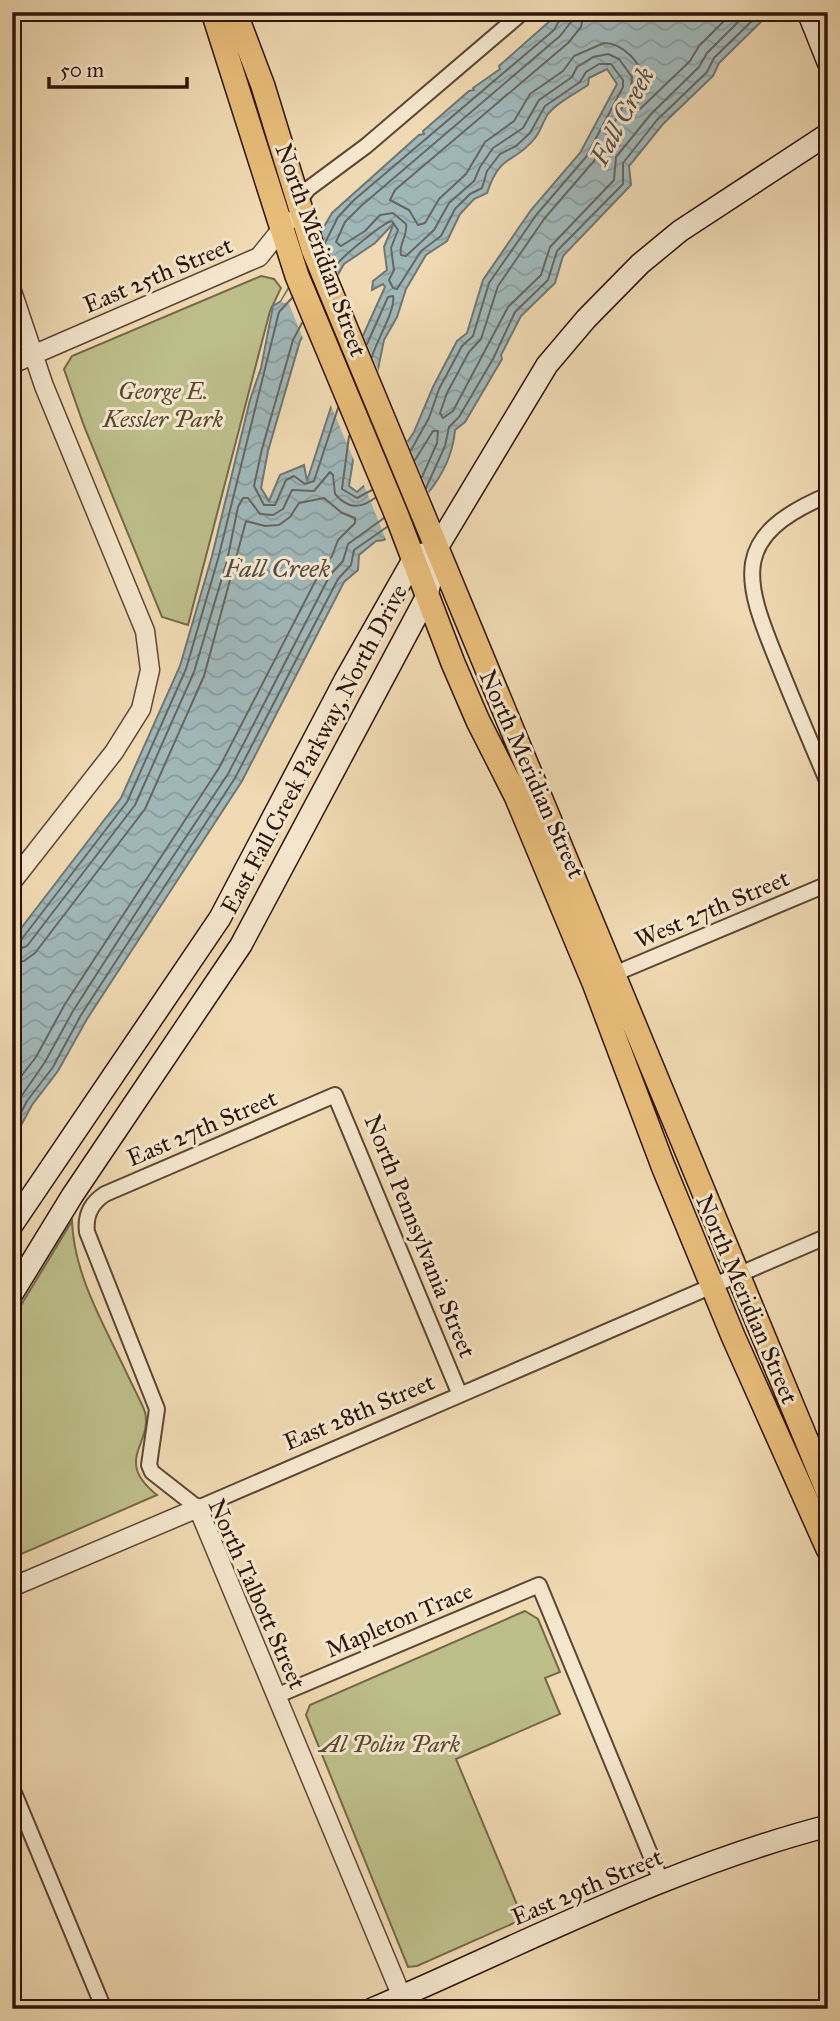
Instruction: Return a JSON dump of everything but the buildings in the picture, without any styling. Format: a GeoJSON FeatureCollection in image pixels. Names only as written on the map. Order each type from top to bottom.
{"type":"FeatureCollection","features":[{"type":"Feature","properties":{"kind":"main road","name":"North Meridian Street"},"geometry":{"type":"LineString","coordinates":[[212,12],[297,275],[478,721],[516,796],[585,961],[663,1166],[726,1280],[828,1492]]}},
{"type":"Feature","properties":{"kind":"main road","name":"North Meridian Street"},"geometry":{"type":"LineString","coordinates":[[235,12],[263,86],[313,249],[614,974],[828,1549]]}},
{"type":"Feature","properties":{"kind":"main road"},"geometry":{"type":"LineString","coordinates":[[808,12],[826,58]]}},
{"type":"Feature","properties":{"kind":"main road"},"geometry":{"type":"LineString","coordinates":[[438,546],[547,365],[586,318],[640,264],[680,231],[828,134]]}},
{"type":"Feature","properties":{"kind":"main road","name":"East Fall Creek Parkway, North Drive"},"geometry":{"type":"LineString","coordinates":[[12,1226],[220,918],[345,680],[413,560],[438,546]]}},
{"type":"Feature","properties":{"kind":"main road","name":"East Fall Creek Parkway, North Drive"},"geometry":{"type":"LineString","coordinates":[[12,1294],[72,1196],[241,946],[427,596],[438,546]]}},
{"type":"Feature","properties":{"kind":"main road","name":"East 29th Street"},"geometry":{"type":"LineString","coordinates":[[372,2009],[405,2002],[662,1883],[742,1851],[828,1826]]}},
{"type":"Feature","properties":{"kind":"street"},"geometry":{"type":"LineString","coordinates":[[299,201],[309,189],[366,146],[518,14]]}},
{"type":"Feature","properties":{"kind":"street","name":"East 25th Street"},"geometry":{"type":"LineString","coordinates":[[12,364],[259,257],[282,230],[299,201]]}},
{"type":"Feature","properties":{"kind":"street"},"geometry":{"type":"LineString","coordinates":[[12,292],[33,355],[145,631],[150,670],[145,698],[124,736],[12,882]]}},
{"type":"Feature","properties":{"kind":"street"},"geometry":{"type":"LineString","coordinates":[[828,495],[796,509],[772,528],[754,559],[750,576],[759,617],[828,783]]}},
{"type":"Feature","properties":{"kind":"street","name":"West 27th Street"},"geometry":{"type":"LineString","coordinates":[[614,974],[828,884]]}},
{"type":"Feature","properties":{"kind":"street","name":"East 27th Street"},"geometry":{"type":"LineString","coordinates":[[91,1208],[105,1194],[335,1095]]}},
{"type":"Feature","properties":{"kind":"street","name":"North Pennsylvania Street"},"geometry":{"type":"LineString","coordinates":[[335,1095],[460,1395]]}},
{"type":"Feature","properties":{"kind":"street","name":"North Talbott Street"},"geometry":{"type":"LineString","coordinates":[[91,1208],[86,1224],[95,1255],[157,1409],[149,1465],[152,1472],[198,1508],[405,2002]]}},
{"type":"Feature","properties":{"kind":"street","name":"East 28th Street"},"geometry":{"type":"LineString","coordinates":[[12,1587],[828,1236]]}},
{"type":"Feature","properties":{"kind":"street","name":"Mapleton Trace"},"geometry":{"type":"LineString","coordinates":[[276,1696],[539,1585],[662,1883]]}},
{"type":"Feature","properties":{"kind":"street"},"geometry":{"type":"LineString","coordinates":[[12,1788],[104,2009]]}},
{"type":"Feature","properties":{"kind":"green space","name":"George E. Kessler Park"},"geometry":{"type":"Polygon","coordinates":[[[261,276],[274,279],[281,288],[270,311],[188,625],[162,617],[84,426],[64,369],[72,356],[261,276]]]}},
{"type":"Feature","properties":{"kind":"green space"},"geometry":{"type":"Polygon","coordinates":[[[72,1221],[74,1242],[85,1282],[145,1412],[146,1423],[136,1462],[144,1483],[157,1495],[12,1558],[12,1320],[72,1221]]]}},
{"type":"Feature","properties":{"kind":"green space","name":"Al Polin Park"},"geometry":{"type":"Polygon","coordinates":[[[525,1611],[538,1619],[560,1672],[545,1678],[560,1714],[456,1759],[523,1919],[417,1966],[408,1967],[306,1715],[310,1705],[525,1611]]]}},
{"type":"Feature","properties":{"kind":"water","name":"Fall Creek"},"geometry":{"type":"Polygon","coordinates":[[[560,12],[771,12],[719,63],[713,76],[663,124],[629,166],[631,185],[563,256],[555,283],[521,316],[501,355],[502,359],[465,422],[455,430],[447,463],[430,491],[384,540],[376,541],[359,555],[358,570],[344,582],[242,781],[87,1019],[58,1071],[32,1105],[12,1142],[12,940],[121,798],[180,666],[212,556],[250,400],[261,368],[273,306],[281,301],[332,213],[419,135],[424,134],[423,131],[469,91],[500,69],[499,66],[560,12]],[[607,69],[589,78],[588,85],[552,110],[535,138],[497,170],[487,193],[474,199],[460,214],[447,241],[426,255],[406,289],[397,317],[384,340],[373,393],[358,428],[349,486],[357,492],[398,456],[414,432],[457,341],[467,333],[483,280],[531,210],[580,153],[617,84],[607,69]],[[394,223],[375,243],[344,264],[300,341],[268,451],[261,488],[269,501],[280,475],[304,465],[307,481],[332,404],[385,287],[383,284],[372,290],[373,281],[387,270],[384,247],[394,223]]]}},
{"type":"Feature","properties":{"kind":"pier"},"geometry":{"type":"Polygon","coordinates":[[[322,235],[340,279],[304,341],[289,304],[281,302],[322,235]]]}},
{"type":"Feature","properties":{"kind":"pier"},"geometry":{"type":"Polygon","coordinates":[[[361,331],[380,374],[355,463],[329,401],[361,331]]]}},
{"type":"Feature","properties":{"kind":"pier"},"geometry":{"type":"Polygon","coordinates":[[[406,438],[429,493],[420,509],[387,542],[363,483],[395,454],[406,438]]]}}]}
